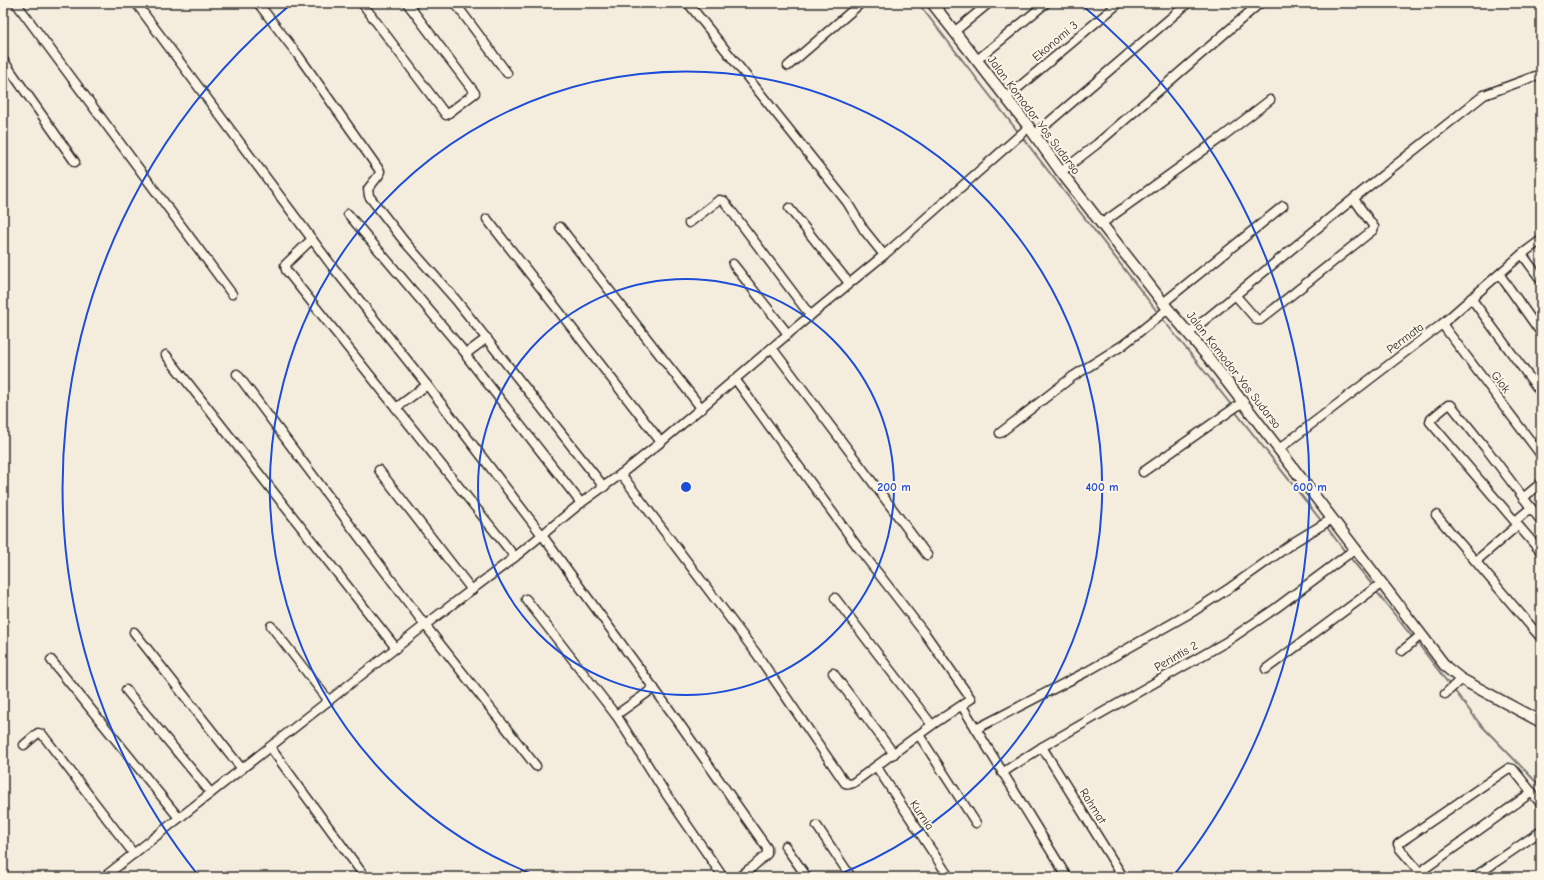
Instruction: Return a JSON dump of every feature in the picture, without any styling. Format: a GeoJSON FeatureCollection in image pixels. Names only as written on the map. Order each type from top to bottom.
{"type":"FeatureCollection","features":[{"type":"Feature","properties":{"kind":"street"},"geometry":{"type":"LineString","coordinates":[[16,3],[232,294]]}},
{"type":"Feature","properties":{"kind":"street"},"geometry":{"type":"LineString","coordinates":[[136,3],[312,239],[427,385],[542,535],[654,688],[767,848],[767,854],[750,873],[739,877]]}},
{"type":"Feature","properties":{"kind":"street"},"geometry":{"type":"LineString","coordinates":[[258,3],[298,54],[380,171],[379,175],[368,189],[369,196],[404,241],[487,338],[604,487]]}},
{"type":"Feature","properties":{"kind":"street"},"geometry":{"type":"LineString","coordinates":[[362,3],[446,115],[475,92],[408,3]]}},
{"type":"Feature","properties":{"kind":"street"},"geometry":{"type":"LineString","coordinates":[[455,3],[507,73]]}},
{"type":"Feature","properties":{"kind":"street"},"geometry":{"type":"LineString","coordinates":[[688,3],[847,202],[864,230],[884,255]]}},
{"type":"Feature","properties":{"kind":"street"},"geometry":{"type":"LineString","coordinates":[[788,66],[861,3]]}},
{"type":"Feature","properties":{"kind":"street","name":"Jalan Komodor Yos Sudarso"},"geometry":{"type":"LineString","coordinates":[[932,3],[1165,308],[1189,333],[1240,404],[1279,449],[1352,550],[1458,682],[1541,722]]}},
{"type":"Feature","properties":{"kind":"street"},"geometry":{"type":"LineString","coordinates":[[954,32],[989,3]]}},
{"type":"Feature","properties":{"kind":"street"},"geometry":{"type":"LineString","coordinates":[[977,60],[1046,3]]}},
{"type":"Feature","properties":{"kind":"street","name":"Ekonomi 3"},"geometry":{"type":"LineString","coordinates":[[1006,98],[1119,3]]}},
{"type":"Feature","properties":{"kind":"street"},"geometry":{"type":"LineString","coordinates":[[104,877],[425,625],[515,557],[581,503],[621,474],[702,409],[810,315],[884,255],[1013,140],[1029,131],[1188,3]]}},
{"type":"Feature","properties":{"kind":"street"},"geometry":{"type":"LineString","coordinates":[[1061,172],[1097,144],[1260,3]]}},
{"type":"Feature","properties":{"kind":"street"},"geometry":{"type":"LineString","coordinates":[[3,60],[75,162]]}},
{"type":"Feature","properties":{"kind":"street"},"geometry":{"type":"LineString","coordinates":[[1189,333],[1484,95],[1541,74]]}},
{"type":"Feature","properties":{"kind":"street"},"geometry":{"type":"LineString","coordinates":[[1101,224],[1222,137],[1270,100]]}},
{"type":"Feature","properties":{"kind":"street"},"geometry":{"type":"LineString","coordinates":[[1236,296],[1257,320],[1260,320],[1373,230],[1374,227],[1354,199]]}},
{"type":"Feature","properties":{"kind":"street"},"geometry":{"type":"LineString","coordinates":[[688,223],[719,200],[724,201],[810,315]]}},
{"type":"Feature","properties":{"kind":"street"},"geometry":{"type":"LineString","coordinates":[[1000,433],[1072,377],[1123,345],[1283,206]]}},
{"type":"Feature","properties":{"kind":"street"},"geometry":{"type":"LineString","coordinates":[[789,208],[848,284]]}},
{"type":"Feature","properties":{"kind":"street"},"geometry":{"type":"LineString","coordinates":[[348,214],[467,355],[469,360],[581,503]]}},
{"type":"Feature","properties":{"kind":"street"},"geometry":{"type":"LineString","coordinates":[[487,219],[661,442]]}},
{"type":"Feature","properties":{"kind":"street"},"geometry":{"type":"LineString","coordinates":[[560,227],[702,409]]}},
{"type":"Feature","properties":{"kind":"street"},"geometry":{"type":"LineString","coordinates":[[312,239],[285,265],[286,270],[515,557]]}},
{"type":"Feature","properties":{"kind":"street","name":"Permata"},"geometry":{"type":"LineString","coordinates":[[1279,449],[1442,324],[1522,254],[1541,240]]}},
{"type":"Feature","properties":{"kind":"street"},"geometry":{"type":"LineString","coordinates":[[1522,254],[1541,280]]}},
{"type":"Feature","properties":{"kind":"street"},"geometry":{"type":"LineString","coordinates":[[733,264],[788,334]]}},
{"type":"Feature","properties":{"kind":"street"},"geometry":{"type":"LineString","coordinates":[[1500,274],[1541,333]]}},
{"type":"Feature","properties":{"kind":"street"},"geometry":{"type":"LineString","coordinates":[[1471,298],[1541,393]]}},
{"type":"Feature","properties":{"kind":"street","name":"Giok"},"geometry":{"type":"LineString","coordinates":[[1442,324],[1541,455]]}},
{"type":"Feature","properties":{"kind":"street"},"geometry":{"type":"LineString","coordinates":[[467,355],[487,338]]}},
{"type":"Feature","properties":{"kind":"street"},"geometry":{"type":"LineString","coordinates":[[772,348],[927,555]]}},
{"type":"Feature","properties":{"kind":"street"},"geometry":{"type":"LineString","coordinates":[[166,355],[396,648]]}},
{"type":"Feature","properties":{"kind":"street"},"geometry":{"type":"LineString","coordinates":[[237,374],[425,625],[536,766]]}},
{"type":"Feature","properties":{"kind":"street"},"geometry":{"type":"LineString","coordinates":[[621,474],[756,653],[845,783],[853,783],[932,725],[971,699],[926,635],[857,546],[735,379]]}},
{"type":"Feature","properties":{"kind":"street"},"geometry":{"type":"LineString","coordinates":[[396,408],[427,385]]}},
{"type":"Feature","properties":{"kind":"street"},"geometry":{"type":"LineString","coordinates":[[1143,472],[1240,404]]}},
{"type":"Feature","properties":{"kind":"street"},"geometry":{"type":"LineString","coordinates":[[1541,521],[1451,405],[1431,419],[1430,422],[1541,552]]}},
{"type":"Feature","properties":{"kind":"street"},"geometry":{"type":"LineString","coordinates":[[379,470],[472,590]]}},
{"type":"Feature","properties":{"kind":"street"},"geometry":{"type":"LineString","coordinates":[[1523,498],[1541,484]]}},
{"type":"Feature","properties":{"kind":"street"},"geometry":{"type":"LineString","coordinates":[[1476,561],[1531,508]]}},
{"type":"Feature","properties":{"kind":"street"},"geometry":{"type":"LineString","coordinates":[[1436,515],[1541,638]]}},
{"type":"Feature","properties":{"kind":"street"},"geometry":{"type":"LineString","coordinates":[[976,729],[1092,669],[1194,610],[1231,587],[1294,542],[1329,520]]}},
{"type":"Feature","properties":{"kind":"street","name":"Perintis 2"},"geometry":{"type":"LineString","coordinates":[[1002,773],[1042,747],[1226,642],[1276,608],[1352,550]]}},
{"type":"Feature","properties":{"kind":"street"},"geometry":{"type":"LineString","coordinates":[[1266,669],[1380,586]]}},
{"type":"Feature","properties":{"kind":"street"},"geometry":{"type":"LineString","coordinates":[[835,598],[932,725]]}},
{"type":"Feature","properties":{"kind":"street"},"geometry":{"type":"LineString","coordinates":[[526,599],[616,715],[664,791],[723,877]]}},
{"type":"Feature","properties":{"kind":"street"},"geometry":{"type":"LineString","coordinates":[[270,626],[329,701]]}},
{"type":"Feature","properties":{"kind":"street"},"geometry":{"type":"LineString","coordinates":[[134,632],[242,769]]}},
{"type":"Feature","properties":{"kind":"street"},"geometry":{"type":"LineString","coordinates":[[1402,651],[1420,636]]}},
{"type":"Feature","properties":{"kind":"street"},"geometry":{"type":"LineString","coordinates":[[51,660],[179,818]]}},
{"type":"Feature","properties":{"kind":"street"},"geometry":{"type":"LineString","coordinates":[[833,673],[894,754]]}},
{"type":"Feature","properties":{"kind":"street"},"geometry":{"type":"LineString","coordinates":[[1447,692],[1458,682]]}},
{"type":"Feature","properties":{"kind":"street"},"geometry":{"type":"LineString","coordinates":[[616,715],[654,688]]}},
{"type":"Feature","properties":{"kind":"street"},"geometry":{"type":"LineString","coordinates":[[126,690],[211,793]]}},
{"type":"Feature","properties":{"kind":"street"},"geometry":{"type":"LineString","coordinates":[[962,706],[1067,877]]}},
{"type":"Feature","properties":{"kind":"street"},"geometry":{"type":"LineString","coordinates":[[24,745],[38,734],[42,734],[134,854]]}},
{"type":"Feature","properties":{"kind":"street"},"geometry":{"type":"LineString","coordinates":[[919,735],[976,823]]}},
{"type":"Feature","properties":{"kind":"street"},"geometry":{"type":"LineString","coordinates":[[270,747],[365,877]]}},
{"type":"Feature","properties":{"kind":"street","name":"Rahmat"},"geometry":{"type":"LineString","coordinates":[[1042,747],[1123,877]]}},
{"type":"Feature","properties":{"kind":"street","name":"Kurnia"},"geometry":{"type":"LineString","coordinates":[[876,766],[949,877]]}},
{"type":"Feature","properties":{"kind":"street"},"geometry":{"type":"LineString","coordinates":[[1532,792],[1422,874],[1400,849],[1398,844],[1508,768],[1513,769],[1532,792],[1541,804]]}},
{"type":"Feature","properties":{"kind":"street"},"geometry":{"type":"LineString","coordinates":[[817,826],[851,877]]}},
{"type":"Feature","properties":{"kind":"street"},"geometry":{"type":"LineString","coordinates":[[1474,877],[1541,831]]}},
{"type":"Feature","properties":{"kind":"street"},"geometry":{"type":"LineString","coordinates":[[785,846],[807,877]]}},
{"type":"Feature","properties":{"kind":"waterway"},"geometry":{"type":"LineString","coordinates":[[918,3],[1019,133]]}},
{"type":"Feature","properties":{"kind":"waterway"},"geometry":{"type":"LineString","coordinates":[[1022,137],[1159,314]]}},
{"type":"Feature","properties":{"kind":"waterway"},"geometry":{"type":"LineString","coordinates":[[1161,317],[1232,406]]}},
{"type":"Feature","properties":{"kind":"waterway"},"geometry":{"type":"LineString","coordinates":[[1234,410],[1323,523]]}},
{"type":"Feature","properties":{"kind":"waterway"},"geometry":{"type":"LineString","coordinates":[[1326,526],[1346,553]]}},
{"type":"Feature","properties":{"kind":"waterway"},"geometry":{"type":"LineString","coordinates":[[1349,556],[1374,587]]}},
{"type":"Feature","properties":{"kind":"waterway"},"geometry":{"type":"LineString","coordinates":[[1376,591],[1413,638]]}},
{"type":"Feature","properties":{"kind":"waterway"},"geometry":{"type":"LineString","coordinates":[[1416,641],[1451,687]]}},
{"type":"Feature","properties":{"kind":"waterway"},"geometry":{"type":"LineString","coordinates":[[1454,690],[1480,724],[1541,787]]}}]}
